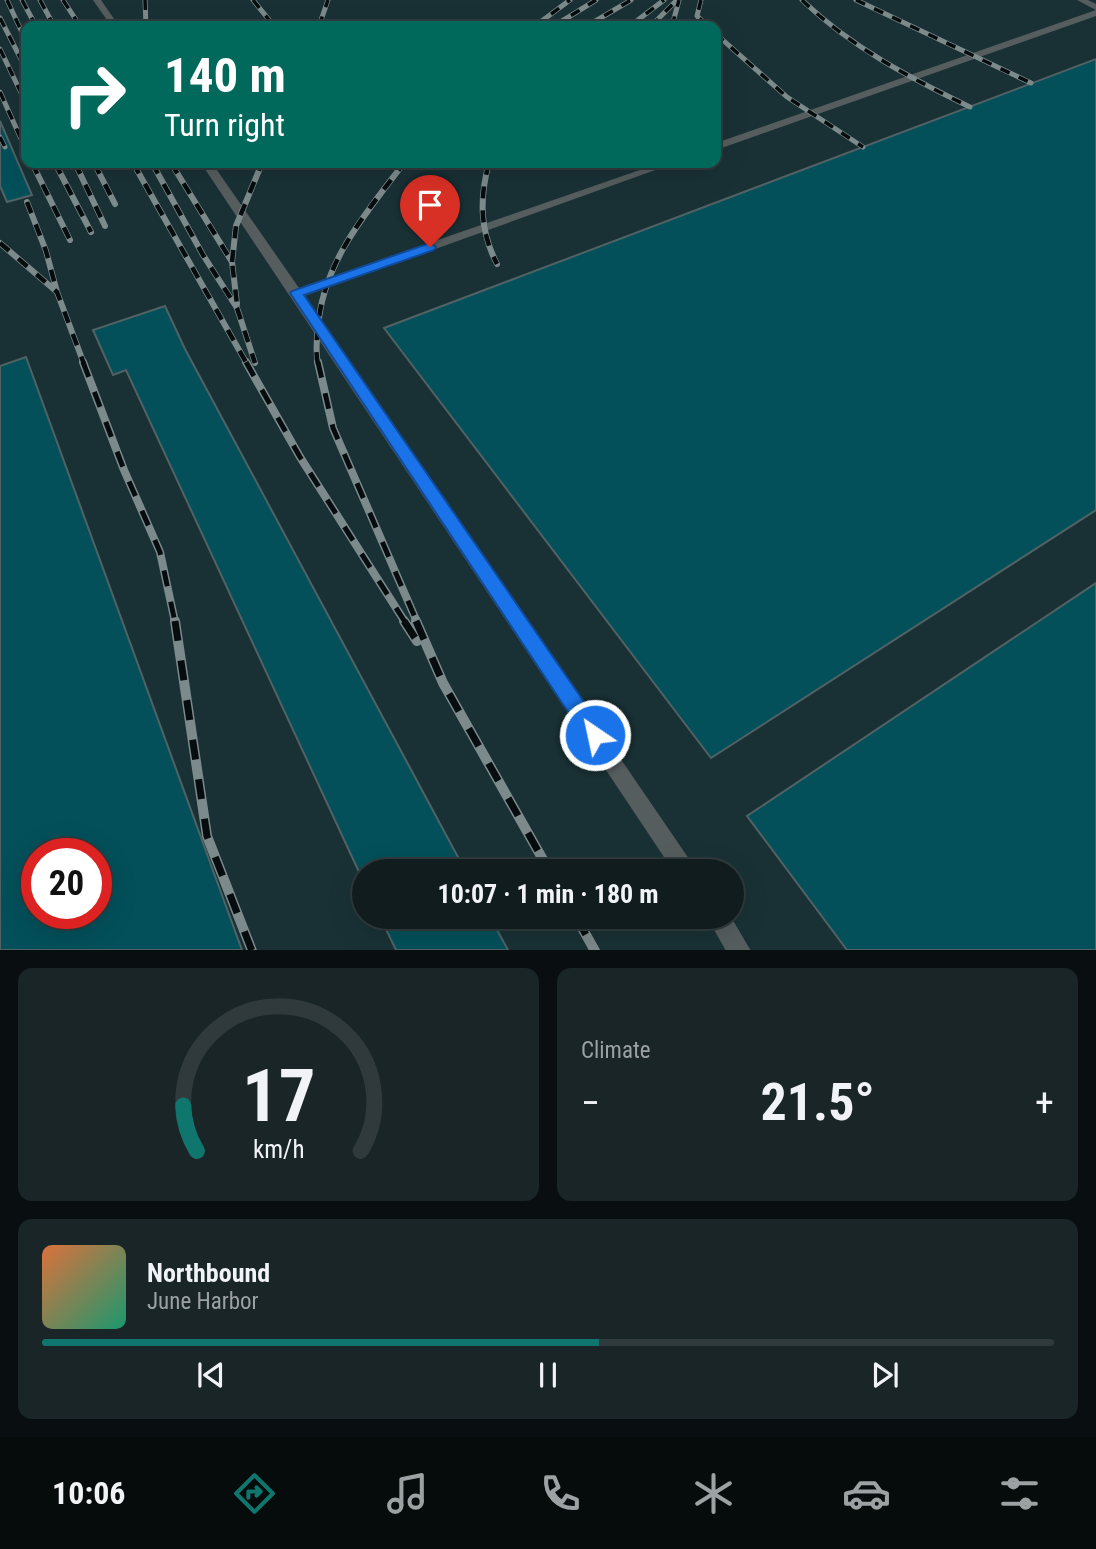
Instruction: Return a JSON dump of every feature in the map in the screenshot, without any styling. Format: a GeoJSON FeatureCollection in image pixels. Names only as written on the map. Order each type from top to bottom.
{"type":"FeatureCollection","features":[{"type":"Feature","properties":{"kind":"lane"},"geometry":{"type":"LineString","coordinates":[[97,0],[112,21]]}},
{"type":"Feature","properties":{"kind":"lane"},"geometry":{"type":"LineString","coordinates":[[1081,0],[1096,6]]}},
{"type":"Feature","properties":{"kind":"lane"},"geometry":{"type":"LineString","coordinates":[[721,145],[1096,13]]}},
{"type":"Feature","properties":{"kind":"lane"},"geometry":{"type":"LineString","coordinates":[[210,168],[678,859]]}},
{"type":"Feature","properties":{"kind":"lane"},"geometry":{"type":"LineString","coordinates":[[296,293],[656,168]]}},
{"type":"Feature","properties":{"kind":"lane"},"geometry":{"type":"LineString","coordinates":[[726,929],[740,950]]}},
{"type":"Feature","properties":{"kind":"shaded area"},"geometry":{"type":"Polygon","coordinates":[[[0,0],[1096,0],[1096,950],[0,950],[0,0]]]}},
{"type":"Feature","properties":{"kind":"building"},"geometry":{"type":"Polygon","coordinates":[[[1096,59],[1096,510],[711,758],[384,328],[1096,59]]]}},
{"type":"Feature","properties":{"kind":"building"},"geometry":{"type":"Polygon","coordinates":[[[0,121],[32,195],[7,202],[0,186],[0,121]]]}},
{"type":"Feature","properties":{"kind":"building"},"geometry":{"type":"Polygon","coordinates":[[[165,306],[185,349],[459,859],[353,859],[126,370],[113,375],[93,330],[165,306]]]}},
{"type":"Feature","properties":{"kind":"building"},"geometry":{"type":"Polygon","coordinates":[[[26,357],[242,950],[0,950],[0,366],[26,357]]]}},
{"type":"Feature","properties":{"kind":"building"},"geometry":{"type":"Polygon","coordinates":[[[1096,583],[1096,950],[847,950],[747,816],[1096,583]]]}},
{"type":"Feature","properties":{"kind":"building"},"geometry":{"type":"Polygon","coordinates":[[[386,929],[497,929],[508,950],[396,950],[386,929]]]}},
{"type":"Feature","properties":{"kind":"railway"},"geometry":{"type":"LineString","coordinates":[[7,0],[21,30]]}},
{"type":"Feature","properties":{"kind":"railway"},"geometry":{"type":"LineString","coordinates":[[22,0],[33,21]]}},
{"type":"Feature","properties":{"kind":"railway"},"geometry":{"type":"LineString","coordinates":[[40,0],[51,21]]}},
{"type":"Feature","properties":{"kind":"railway"},"geometry":{"type":"LineString","coordinates":[[63,0],[77,21]]}},
{"type":"Feature","properties":{"kind":"railway"},"geometry":{"type":"LineString","coordinates":[[145,0],[146,21]]}},
{"type":"Feature","properties":{"kind":"railway"},"geometry":{"type":"LineString","coordinates":[[253,0],[270,21]]}},
{"type":"Feature","properties":{"kind":"railway"},"geometry":{"type":"LineString","coordinates":[[321,21],[328,0]]}},
{"type":"Feature","properties":{"kind":"railway"},"geometry":{"type":"LineString","coordinates":[[542,21],[570,0]]}},
{"type":"Feature","properties":{"kind":"railway"},"geometry":{"type":"LineString","coordinates":[[562,21],[596,0]]}},
{"type":"Feature","properties":{"kind":"railway"},"geometry":{"type":"LineString","coordinates":[[595,21],[631,0]]}},
{"type":"Feature","properties":{"kind":"railway"},"geometry":{"type":"LineString","coordinates":[[637,21],[664,0]]}},
{"type":"Feature","properties":{"kind":"railway"},"geometry":{"type":"LineString","coordinates":[[656,21],[677,0]]}},
{"type":"Feature","properties":{"kind":"railway"},"geometry":{"type":"LineString","coordinates":[[673,21],[679,0]]}},
{"type":"Feature","properties":{"kind":"railway"},"geometry":{"type":"LineString","coordinates":[[701,0],[697,16],[702,21]]}},
{"type":"Feature","properties":{"kind":"railway"},"geometry":{"type":"LineString","coordinates":[[802,0],[861,47],[925,85],[970,107]]}},
{"type":"Feature","properties":{"kind":"railway"},"geometry":{"type":"LineString","coordinates":[[856,0],[1031,83]]}},
{"type":"Feature","properties":{"kind":"railway"},"geometry":{"type":"LineString","coordinates":[[0,18],[21,59]]}},
{"type":"Feature","properties":{"kind":"railway"},"geometry":{"type":"LineString","coordinates":[[721,38],[787,97],[863,147]]}},
{"type":"Feature","properties":{"kind":"railway"},"geometry":{"type":"LineString","coordinates":[[0,49],[21,93]]}},
{"type":"Feature","properties":{"kind":"railway"},"geometry":{"type":"LineString","coordinates":[[0,92],[21,139]]}},
{"type":"Feature","properties":{"kind":"railway"},"geometry":{"type":"LineString","coordinates":[[0,137],[5,147]]}},
{"type":"Feature","properties":{"kind":"railway"},"geometry":{"type":"LineString","coordinates":[[34,168],[70,240]]}},
{"type":"Feature","properties":{"kind":"railway"},"geometry":{"type":"LineString","coordinates":[[58,168],[91,232]]}},
{"type":"Feature","properties":{"kind":"railway"},"geometry":{"type":"LineString","coordinates":[[77,168],[105,226]]}},
{"type":"Feature","properties":{"kind":"railway"},"geometry":{"type":"LineString","coordinates":[[97,168],[115,204]]}},
{"type":"Feature","properties":{"kind":"railway"},"geometry":{"type":"LineString","coordinates":[[136,168],[247,364]]}},
{"type":"Feature","properties":{"kind":"railway"},"geometry":{"type":"LineString","coordinates":[[155,168],[203,255],[237,308],[255,363]]}},
{"type":"Feature","properties":{"kind":"railway"},"geometry":{"type":"LineString","coordinates":[[174,168],[232,262]]}},
{"type":"Feature","properties":{"kind":"railway"},"geometry":{"type":"LineString","coordinates":[[232,262],[236,226],[260,168]]}},
{"type":"Feature","properties":{"kind":"railway"},"geometry":{"type":"LineString","coordinates":[[318,364],[318,327],[328,281],[361,220],[400,168]]}},
{"type":"Feature","properties":{"kind":"railway"},"geometry":{"type":"LineString","coordinates":[[488,168],[483,202],[484,227],[497,264]]}},
{"type":"Feature","properties":{"kind":"railway"},"geometry":{"type":"LineString","coordinates":[[27,202],[46,251],[57,292]]}},
{"type":"Feature","properties":{"kind":"railway"},"geometry":{"type":"LineString","coordinates":[[0,243],[57,292]]}},
{"type":"Feature","properties":{"kind":"railway"},"geometry":{"type":"LineString","coordinates":[[232,262],[237,304]]}},
{"type":"Feature","properties":{"kind":"railway"},"geometry":{"type":"LineString","coordinates":[[57,292],[84,364]]}},
{"type":"Feature","properties":{"kind":"railway"},"geometry":{"type":"LineString","coordinates":[[83,362],[124,470],[160,552],[175,622]]}},
{"type":"Feature","properties":{"kind":"railway"},"geometry":{"type":"LineString","coordinates":[[246,362],[300,457],[405,622]]}},
{"type":"Feature","properties":{"kind":"railway"},"geometry":{"type":"LineString","coordinates":[[318,362],[333,428],[417,622]]}},
{"type":"Feature","properties":{"kind":"railway"},"geometry":{"type":"LineString","coordinates":[[175,621],[207,836],[252,950]]}},
{"type":"Feature","properties":{"kind":"railway"},"geometry":{"type":"LineString","coordinates":[[404,621],[417,641]]}},
{"type":"Feature","properties":{"kind":"railway"},"geometry":{"type":"LineString","coordinates":[[416,621],[443,683],[543,859]]}},
{"type":"Feature","properties":{"kind":"railway"},"geometry":{"type":"LineString","coordinates":[[583,929],[594,950]]}},
{"type":"Feature","properties":{"kind":"route"},"geometry":{"type":"LineString","coordinates":[[430,247],[296,293],[595,735]]}}]}
